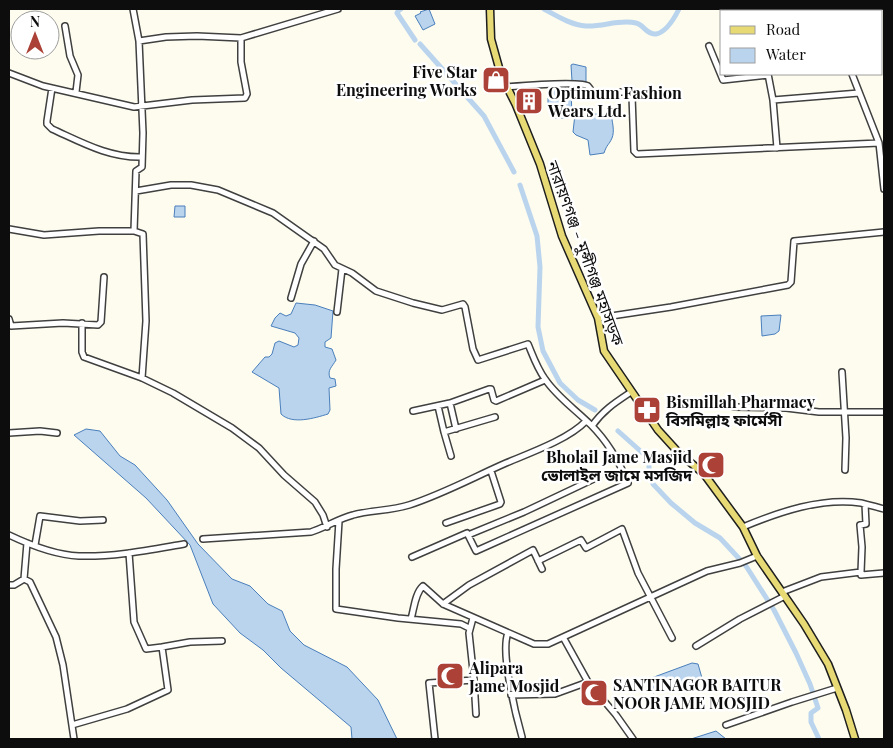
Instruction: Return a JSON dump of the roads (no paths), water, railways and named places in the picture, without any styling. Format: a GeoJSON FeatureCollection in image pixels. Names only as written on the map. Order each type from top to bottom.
{"type":"FeatureCollection","features":[{"type":"Feature","properties":{"kind":"main road","name":"নারায়ণগঞ্জ - মুন্সীগঞ্জ মহাসড়ক"},"geometry":{"type":"LineString","coordinates":[[490,9],[490,29],[501,75],[516,105],[540,164],[562,236],[598,318],[604,351],[658,430],[678,452],[704,474],[743,527],[757,556],[828,664],[855,739]]}},
{"type":"Feature","properties":{"kind":"street"},"geometry":{"type":"LineString","coordinates":[[133,9],[139,41],[142,106],[142,169],[136,171],[134,231]]}},
{"type":"Feature","properties":{"kind":"street"},"geometry":{"type":"LineString","coordinates":[[139,41],[166,37],[197,36],[241,38],[338,9]]}},
{"type":"Feature","properties":{"kind":"street"},"geometry":{"type":"LineString","coordinates":[[65,26],[70,56],[78,75],[76,92]]}},
{"type":"Feature","properties":{"kind":"street"},"geometry":{"type":"LineString","coordinates":[[9,73],[52,88],[76,92],[134,107],[192,100],[247,98],[241,62],[241,38]]}},
{"type":"Feature","properties":{"kind":"street"},"geometry":{"type":"LineString","coordinates":[[709,46],[720,73]]}},
{"type":"Feature","properties":{"kind":"street"},"geometry":{"type":"LineString","coordinates":[[721,75],[723,80],[768,75],[773,100],[777,148]]}},
{"type":"Feature","properties":{"kind":"street"},"geometry":{"type":"LineString","coordinates":[[852,75],[879,142],[884,189]]}},
{"type":"Feature","properties":{"kind":"street"},"geometry":{"type":"LineString","coordinates":[[506,87],[564,84],[585,85],[592,92],[631,93],[635,153],[879,142]]}},
{"type":"Feature","properties":{"kind":"street"},"geometry":{"type":"LineString","coordinates":[[52,88],[47,120],[47,124],[52,129],[106,153],[128,158],[142,157]]}},
{"type":"Feature","properties":{"kind":"street"},"geometry":{"type":"LineString","coordinates":[[773,100],[859,93]]}},
{"type":"Feature","properties":{"kind":"street"},"geometry":{"type":"LineString","coordinates":[[136,191],[171,185],[191,185],[218,190],[273,213],[324,249],[335,265],[352,273],[376,291],[442,310],[463,304],[473,349],[478,360],[528,344],[536,365],[545,380],[562,400],[592,426],[613,452],[628,483],[476,550],[468,534]]}},
{"type":"Feature","properties":{"kind":"street"},"geometry":{"type":"LineString","coordinates":[[9,229],[44,235],[99,231],[140,232],[144,237],[146,321],[142,378]]}},
{"type":"Feature","properties":{"kind":"street"},"geometry":{"type":"LineString","coordinates":[[598,318],[671,307],[788,285],[791,282],[794,242],[884,232]]}},
{"type":"Feature","properties":{"kind":"street"},"geometry":{"type":"LineString","coordinates":[[291,298],[302,264],[314,241]]}},
{"type":"Feature","properties":{"kind":"street"},"geometry":{"type":"LineString","coordinates":[[337,312],[342,269]]}},
{"type":"Feature","properties":{"kind":"street"},"geometry":{"type":"LineString","coordinates":[[9,319],[11,326],[63,322],[98,325],[101,322],[104,277]]}},
{"type":"Feature","properties":{"kind":"street"},"geometry":{"type":"LineString","coordinates":[[82,323],[82,352],[84,356],[142,378],[232,428],[259,448],[284,475],[315,502],[323,515],[327,527]]}},
{"type":"Feature","properties":{"kind":"street"},"geometry":{"type":"LineString","coordinates":[[842,372],[846,413],[845,470]]}},
{"type":"Feature","properties":{"kind":"street"},"geometry":{"type":"LineString","coordinates":[[413,411],[450,403],[489,389],[491,389],[496,401],[545,380]]}},
{"type":"Feature","properties":{"kind":"street"},"geometry":{"type":"LineString","coordinates":[[592,426],[599,416],[611,405],[631,392]]}},
{"type":"Feature","properties":{"kind":"street"},"geometry":{"type":"LineString","coordinates":[[450,403],[456,429]]}},
{"type":"Feature","properties":{"kind":"street"},"geometry":{"type":"LineString","coordinates":[[438,406],[452,456]]}},
{"type":"Feature","properties":{"kind":"street"},"geometry":{"type":"LineString","coordinates":[[734,407],[786,408],[846,413],[884,412]]}},
{"type":"Feature","properties":{"kind":"street"},"geometry":{"type":"LineString","coordinates":[[444,432],[495,418]]}},
{"type":"Feature","properties":{"kind":"street"},"geometry":{"type":"LineString","coordinates":[[203,539],[311,532],[327,527],[351,515],[390,510],[408,505],[468,482],[542,448],[579,428],[586,421]]}},
{"type":"Feature","properties":{"kind":"street"},"geometry":{"type":"LineString","coordinates":[[9,434],[40,431],[57,433]]}},
{"type":"Feature","properties":{"kind":"street"},"geometry":{"type":"LineString","coordinates":[[446,523],[500,504],[491,471]]}},
{"type":"Feature","properties":{"kind":"street"},"geometry":{"type":"LineString","coordinates":[[412,557],[466,532],[468,534],[524,512],[598,477]]}},
{"type":"Feature","properties":{"kind":"street"},"geometry":{"type":"LineString","coordinates":[[743,527],[773,514],[830,503],[865,504],[884,508]]}},
{"type":"Feature","properties":{"kind":"street"},"geometry":{"type":"LineString","coordinates":[[865,504],[866,524],[860,525],[862,547],[860,572],[862,576],[884,573]]}},
{"type":"Feature","properties":{"kind":"street"},"geometry":{"type":"LineString","coordinates":[[35,545],[40,516],[80,521],[103,520]]}},
{"type":"Feature","properties":{"kind":"street"},"geometry":{"type":"LineString","coordinates":[[339,521],[336,609],[461,624],[469,628]]}},
{"type":"Feature","properties":{"kind":"street"},"geometry":{"type":"LineString","coordinates":[[538,561],[581,540],[586,548],[622,529],[638,573],[672,638]]}},
{"type":"Feature","properties":{"kind":"street"},"geometry":{"type":"LineString","coordinates":[[9,535],[53,551],[79,556],[129,553],[184,544]]}},
{"type":"Feature","properties":{"kind":"street"},"geometry":{"type":"LineString","coordinates":[[24,579],[27,543]]}},
{"type":"Feature","properties":{"kind":"street"},"geometry":{"type":"LineString","coordinates":[[442,604],[469,585],[533,550],[542,569]]}},
{"type":"Feature","properties":{"kind":"street"},"geometry":{"type":"LineString","coordinates":[[129,553],[134,622],[146,649],[190,642],[222,641]]}},
{"type":"Feature","properties":{"kind":"street"},"geometry":{"type":"LineString","coordinates":[[411,619],[416,598],[420,588],[423,586],[442,604],[472,618],[538,645],[548,644],[707,571],[757,556]]}},
{"type":"Feature","properties":{"kind":"street"},"geometry":{"type":"LineString","coordinates":[[696,646],[760,608],[772,603],[783,594],[821,577],[860,572]]}},
{"type":"Feature","properties":{"kind":"street"},"geometry":{"type":"LineString","coordinates":[[9,585],[14,585],[24,579]]}},
{"type":"Feature","properties":{"kind":"street"},"geometry":{"type":"LineString","coordinates":[[24,579],[30,582],[56,637],[63,665],[74,739]]}},
{"type":"Feature","properties":{"kind":"street"},"geometry":{"type":"LineString","coordinates":[[472,618],[469,628],[476,714]]}},
{"type":"Feature","properties":{"kind":"street"},"geometry":{"type":"LineString","coordinates":[[508,633],[506,646],[511,695],[522,737]]}},
{"type":"Feature","properties":{"kind":"street"},"geometry":{"type":"LineString","coordinates":[[563,637],[588,682],[616,715],[633,739]]}},
{"type":"Feature","properties":{"kind":"street"},"geometry":{"type":"LineString","coordinates":[[72,725],[127,709],[167,692],[162,647]]}},
{"type":"Feature","properties":{"kind":"street"},"geometry":{"type":"LineString","coordinates":[[435,739],[429,683],[474,680]]}},
{"type":"Feature","properties":{"kind":"street"},"geometry":{"type":"LineString","coordinates":[[511,695],[555,694],[588,682]]}},
{"type":"Feature","properties":{"kind":"street"},"geometry":{"type":"LineString","coordinates":[[726,725],[837,688]]}},
{"type":"Feature","properties":{"kind":"water"},"geometry":{"type":"Polygon","coordinates":[[[429,9],[435,24],[423,30],[415,16],[429,9]]]}},
{"type":"Feature","properties":{"kind":"water"},"geometry":{"type":"Polygon","coordinates":[[[571,65],[586,67],[586,82],[572,81],[571,65]]]}},
{"type":"Feature","properties":{"kind":"water"},"geometry":{"type":"Polygon","coordinates":[[[553,89],[571,89],[572,116],[553,118],[551,105],[548,105],[548,98],[553,94],[553,89]]]}},
{"type":"Feature","properties":{"kind":"water"},"geometry":{"type":"Polygon","coordinates":[[[575,114],[611,114],[613,135],[604,153],[590,155],[588,140],[573,132],[575,114]]]}},
{"type":"Feature","properties":{"kind":"water"},"geometry":{"type":"Polygon","coordinates":[[[175,206],[185,206],[185,217],[174,217],[175,206]]]}},
{"type":"Feature","properties":{"kind":"water"},"geometry":{"type":"Polygon","coordinates":[[[296,303],[315,305],[333,311],[331,338],[325,342],[325,347],[332,349],[336,360],[329,373],[330,378],[335,379],[336,386],[329,388],[330,410],[328,414],[297,420],[281,414],[279,388],[252,372],[265,357],[269,357],[272,354],[275,343],[279,341],[294,347],[298,345],[299,338],[295,333],[271,326],[280,313],[286,316],[291,314],[296,303]]]}},
{"type":"Feature","properties":{"kind":"water"},"geometry":{"type":"Polygon","coordinates":[[[781,315],[779,331],[775,334],[762,336],[761,316],[781,315]]]}},
{"type":"Feature","properties":{"kind":"water"},"geometry":{"type":"Polygon","coordinates":[[[86,429],[100,431],[120,456],[135,465],[167,500],[198,544],[232,579],[250,586],[268,604],[282,611],[290,631],[304,645],[347,667],[378,700],[397,739],[352,739],[351,727],[281,668],[263,650],[240,633],[213,604],[190,545],[146,498],[74,435],[86,429]]]}},
{"type":"Feature","properties":{"kind":"water"},"geometry":{"type":"Polygon","coordinates":[[[692,663],[698,664],[702,678],[653,693],[646,680],[692,663]]]}},
{"type":"Feature","properties":{"kind":"water"},"geometry":{"type":"Polygon","coordinates":[[[716,731],[726,739],[691,739],[716,731]]]}},
{"type":"Feature","properties":{"kind":"waterway"},"geometry":{"type":"LineString","coordinates":[[401,9],[397,13],[415,40]]}},
{"type":"Feature","properties":{"kind":"waterway"},"geometry":{"type":"LineString","coordinates":[[544,9],[575,24],[592,26],[630,22],[639,24],[653,34],[664,30],[673,20],[679,9]]}},
{"type":"Feature","properties":{"kind":"waterway"},"geometry":{"type":"LineString","coordinates":[[420,44],[484,116],[514,172]]}},
{"type":"Feature","properties":{"kind":"waterway"},"geometry":{"type":"LineString","coordinates":[[520,185],[537,236],[540,267],[538,327],[543,351],[560,383],[578,400],[595,410]]}},
{"type":"Feature","properties":{"kind":"waterway"},"geometry":{"type":"LineString","coordinates":[[618,431],[646,456],[649,465],[649,475],[653,484],[671,503],[695,523],[720,538],[746,566],[774,610],[810,684],[818,708],[811,713],[811,722],[819,739]]}},
{"type":"Feature","properties":{"kind":"place","name":"Five Star Engineering Works"},"geometry":{"type":"Point","coordinates":[496,80]}},
{"type":"Feature","properties":{"kind":"place","name":"Optimum Fashion Wears Ltd."},"geometry":{"type":"Point","coordinates":[529,101]}},
{"type":"Feature","properties":{"kind":"place","name":"Bismillah Pharmacy বিসমিল্লাহ ফার্মেসী"},"geometry":{"type":"Point","coordinates":[647,410]}},
{"type":"Feature","properties":{"kind":"place","name":"Bholail Jame Masjid ভোলাইল জামে মসজিদ"},"geometry":{"type":"Point","coordinates":[711,465]}},
{"type":"Feature","properties":{"kind":"place","name":"Alipara Jame Mosjid"},"geometry":{"type":"Point","coordinates":[450,676]}},
{"type":"Feature","properties":{"kind":"place","name":"SANTINAGOR BAITUR NOOR JAME MOSJID"},"geometry":{"type":"Point","coordinates":[594,693]}}]}
